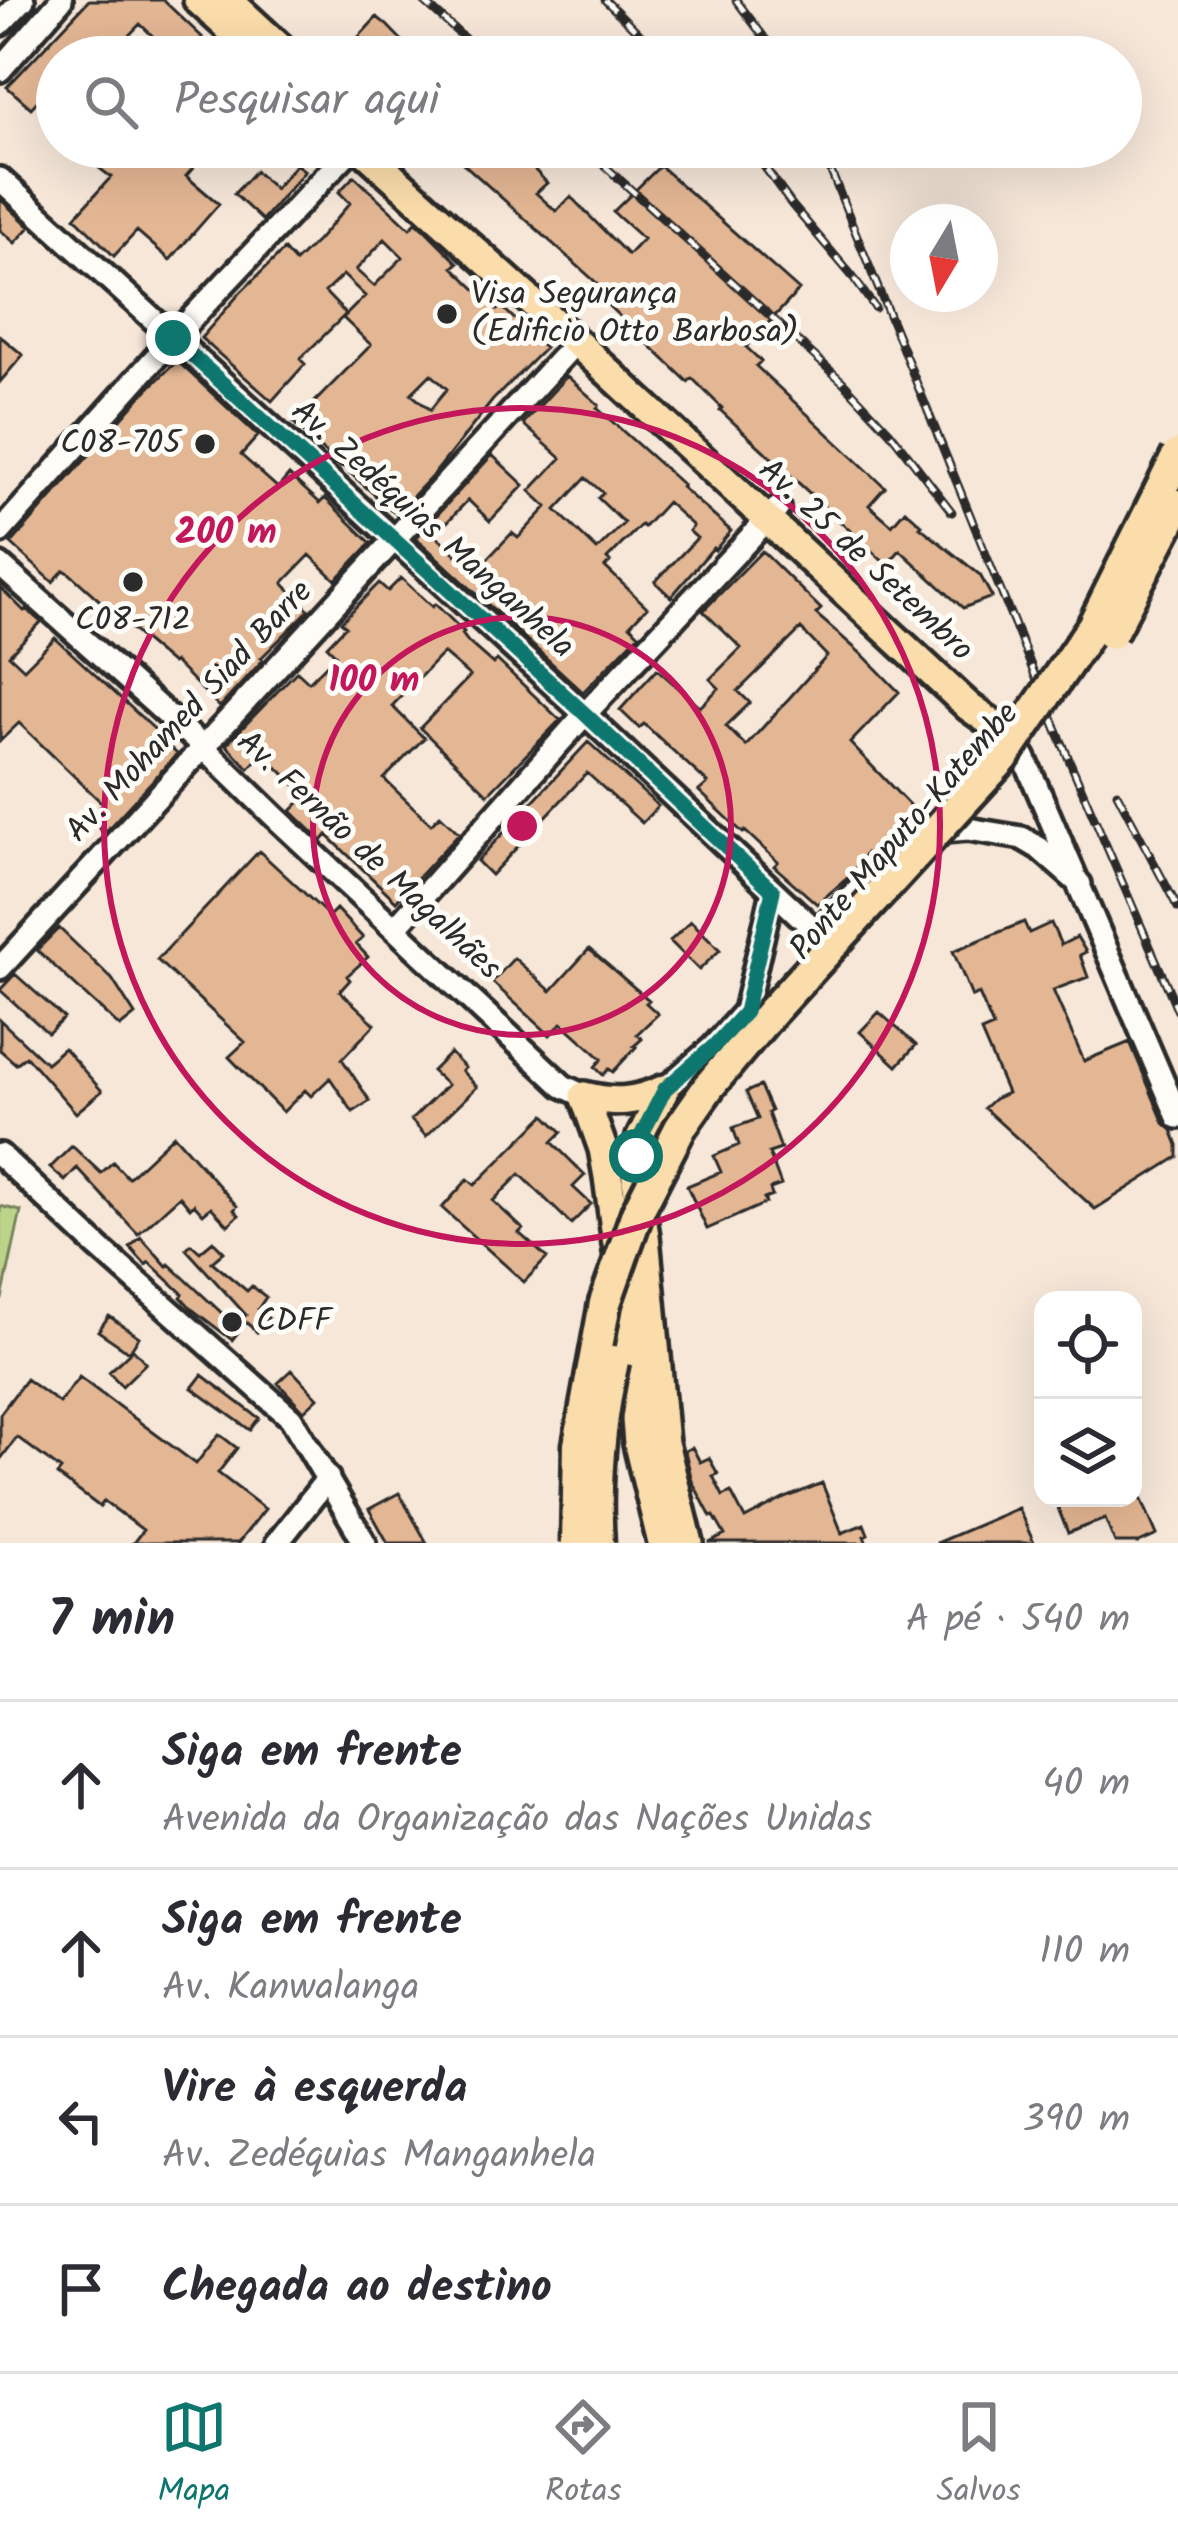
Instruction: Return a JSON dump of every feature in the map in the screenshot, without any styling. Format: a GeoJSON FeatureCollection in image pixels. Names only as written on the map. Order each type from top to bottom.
{"type":"FeatureCollection","features":[{"type":"Feature","properties":{"kind":"highway","name":"Ponte Maputo-Katembe"},"geometry":{"type":"LineString","coordinates":[[578,1543],[579,1444],[605,1303],[637,1213],[680,1128],[773,1010],[1003,758],[1093,626],[1178,455]]}},
{"type":"Feature","properties":{"kind":"highway","name":"Ponte Maputo-Katembe"},"geometry":{"type":"LineString","coordinates":[[598,1543],[601,1448],[624,1307],[649,1238],[698,1139],[806,1000],[980,811],[1047,727],[1104,644],[1178,505]]}},
{"type":"Feature","properties":{"kind":"main road"},"geometry":{"type":"LineString","coordinates":[[198,0],[238,36]]}},
{"type":"Feature","properties":{"kind":"main road"},"geometry":{"type":"LineString","coordinates":[[228,0],[267,36]]}},
{"type":"Feature","properties":{"kind":"main road","name":"Av. 25 de Setembro"},"geometry":{"type":"LineString","coordinates":[[381,168],[772,514]]}},
{"type":"Feature","properties":{"kind":"main road","name":"Av. 25 de Setembro"},"geometry":{"type":"LineString","coordinates":[[410,168],[969,707],[1010,736]]}},
{"type":"Feature","properties":{"kind":"main road"},"geometry":{"type":"LineString","coordinates":[[584,1096],[624,1102],[665,1089]]}},
{"type":"Feature","properties":{"kind":"main road"},"geometry":{"type":"LineString","coordinates":[[665,1089],[636,1156],[664,1443],[689,1543]]}},
{"type":"Feature","properties":{"kind":"main road"},"geometry":{"type":"LineString","coordinates":[[584,1096],[603,1150],[629,1334],[638,1444],[662,1543]]}},
{"type":"Feature","properties":{"kind":"street"},"geometry":{"type":"LineString","coordinates":[[0,24],[23,0]]}},
{"type":"Feature","properties":{"kind":"street"},"geometry":{"type":"LineString","coordinates":[[0,70],[61,0]]}},
{"type":"Feature","properties":{"kind":"street"},"geometry":{"type":"LineString","coordinates":[[0,532],[173,338],[337,168]]}},
{"type":"Feature","properties":{"kind":"street","name":"Av. Zedéquias Manganhela"},"geometry":{"type":"LineString","coordinates":[[0,179],[817,932],[896,850],[943,831],[992,831],[1022,838],[1080,884]]}},
{"type":"Feature","properties":{"kind":"street","name":"Av. Mohamed Siad Barre"},"geometry":{"type":"LineString","coordinates":[[0,968],[576,341]]}},
{"type":"Feature","properties":{"kind":"street"},"geometry":{"type":"LineString","coordinates":[[395,928],[585,714],[772,514]]}},
{"type":"Feature","properties":{"kind":"street","name":"Av. Fernão de Magalhães"},"geometry":{"type":"LineString","coordinates":[[0,566],[202,746],[563,1086],[584,1096]]}},
{"type":"Feature","properties":{"kind":"street"},"geometry":{"type":"LineString","coordinates":[[1010,736],[1024,757],[1178,1117]]}},
{"type":"Feature","properties":{"kind":"street"},"geometry":{"type":"LineString","coordinates":[[665,1089],[745,1012],[773,891]]}},
{"type":"Feature","properties":{"kind":"street"},"geometry":{"type":"LineString","coordinates":[[0,1155],[290,1418],[365,1543]]}},
{"type":"Feature","properties":{"kind":"street"},"geometry":{"type":"LineString","coordinates":[[277,1543],[328,1478]]}},
{"type":"Feature","properties":{"kind":"green space"},"geometry":{"type":"Polygon","coordinates":[[[0,1206],[21,1211],[2,1299],[0,1299],[0,1206]]]}},
{"type":"Feature","properties":{"kind":"building"},"geometry":{"type":"Polygon","coordinates":[[[89,0],[163,0],[201,36],[153,36],[140,24],[128,36],[55,36],[89,0]]]}},
{"type":"Feature","properties":{"kind":"building"},"geometry":{"type":"Polygon","coordinates":[[[377,17],[398,36],[359,36],[377,17]]]}},
{"type":"Feature","properties":{"kind":"building"},"geometry":{"type":"Polygon","coordinates":[[[36,56],[36,103],[31,108],[7,87],[36,56]]]}},
{"type":"Feature","properties":{"kind":"building"},"geometry":{"type":"Polygon","coordinates":[[[99,168],[193,168],[186,176],[219,204],[170,260],[137,231],[114,256],[75,217],[111,177],[99,168]]]}},
{"type":"Feature","properties":{"kind":"building"},"geometry":{"type":"Polygon","coordinates":[[[293,168],[305,171],[262,220],[234,194],[255,171],[275,189],[293,168]]]}},
{"type":"Feature","properties":{"kind":"building"},"geometry":{"type":"Polygon","coordinates":[[[468,168],[533,168],[547,183],[536,193],[556,211],[571,197],[628,255],[643,239],[613,212],[662,168],[799,290],[746,347],[761,361],[756,366],[885,487],[869,505],[892,525],[905,510],[980,575],[992,597],[963,608],[900,550],[887,565],[720,410],[692,378],[688,382],[593,291],[599,285],[468,168]]]}},
{"type":"Feature","properties":{"kind":"building"},"geometry":{"type":"Polygon","coordinates":[[[354,176],[410,228],[416,222],[420,225],[458,263],[453,267],[545,348],[493,400],[396,514],[294,423],[371,345],[343,318],[365,296],[343,275],[325,292],[346,314],[300,359],[305,364],[272,401],[201,338],[284,250],[295,262],[317,241],[350,203],[339,192],[354,176]],[[385,239],[356,270],[374,286],[403,257],[385,239]],[[431,374],[411,394],[430,410],[447,389],[431,374]]]}},
{"type":"Feature","properties":{"kind":"building"},"geometry":{"type":"Polygon","coordinates":[[[0,199],[30,227],[15,243],[0,230],[0,199]]]}},
{"type":"Feature","properties":{"kind":"building"},"geometry":{"type":"Polygon","coordinates":[[[0,336],[23,355],[0,382],[0,336]]]}},
{"type":"Feature","properties":{"kind":"building"},"geometry":{"type":"Polygon","coordinates":[[[177,361],[258,436],[241,455],[278,488],[289,475],[320,503],[325,498],[371,543],[336,580],[310,555],[283,583],[309,610],[220,707],[69,573],[64,570],[53,582],[11,544],[177,361]]]}},
{"type":"Feature","properties":{"kind":"building"},"geometry":{"type":"Polygon","coordinates":[[[567,376],[731,531],[671,597],[655,582],[697,538],[689,531],[693,526],[667,502],[607,559],[610,562],[605,567],[647,607],[630,625],[639,634],[583,692],[416,538],[492,455],[524,485],[490,521],[468,500],[435,535],[475,572],[512,533],[518,538],[547,507],[530,491],[561,458],[523,424],[567,376]],[[586,478],[556,510],[597,550],[624,523],[598,498],[603,493],[586,478]]]}},
{"type":"Feature","properties":{"kind":"building"},"geometry":{"type":"Polygon","coordinates":[[[762,551],[821,609],[816,614],[899,692],[850,743],[914,810],[817,904],[699,791],[708,783],[644,724],[639,728],[620,710],[657,669],[700,707],[719,688],[710,679],[741,648],[703,611],[762,551]],[[801,629],[738,691],[750,703],[726,726],[746,746],[827,656],[801,629]]]}},
{"type":"Feature","properties":{"kind":"building"},"geometry":{"type":"Polygon","coordinates":[[[401,578],[560,720],[488,794],[420,728],[470,676],[443,653],[392,706],[424,738],[384,779],[431,824],[440,815],[459,833],[396,901],[327,835],[322,841],[291,811],[306,796],[263,753],[249,768],[226,745],[297,671],[309,682],[336,655],[327,646],[346,626],[341,622],[379,583],[388,591],[401,578]]]}},
{"type":"Feature","properties":{"kind":"building"},"geometry":{"type":"Polygon","coordinates":[[[0,587],[41,622],[9,655],[24,669],[55,638],[177,754],[104,833],[89,818],[103,804],[19,723],[0,741],[0,587]]]}},
{"type":"Feature","properties":{"kind":"building"},"geometry":{"type":"Polygon","coordinates":[[[588,742],[658,806],[642,823],[587,773],[491,875],[477,861],[588,742]]]}},
{"type":"Feature","properties":{"kind":"building"},"geometry":{"type":"Polygon","coordinates":[[[259,851],[329,916],[336,909],[363,938],[356,944],[368,957],[347,976],[350,980],[340,991],[375,1024],[342,1059],[370,1101],[353,1112],[330,1078],[311,1096],[305,1090],[283,1112],[229,1057],[245,1042],[157,960],[259,851]]]}},
{"type":"Feature","properties":{"kind":"building"},"geometry":{"type":"Polygon","coordinates":[[[691,921],[720,950],[699,970],[670,941],[691,921]]]}},
{"type":"Feature","properties":{"kind":"building"},"geometry":{"type":"Polygon","coordinates":[[[1024,922],[1029,933],[1051,923],[1061,945],[1077,937],[1086,952],[1080,955],[1088,977],[1053,990],[1084,1061],[1130,1042],[1178,1145],[1178,1157],[1095,1209],[984,1108],[1007,1093],[981,1032],[993,1027],[979,994],[972,997],[953,951],[1024,922]]]}},
{"type":"Feature","properties":{"kind":"building"},"geometry":{"type":"Polygon","coordinates":[[[59,928],[112,979],[135,1015],[120,1027],[37,950],[59,928]]]}},
{"type":"Feature","properties":{"kind":"building"},"geometry":{"type":"Polygon","coordinates":[[[589,949],[649,1000],[646,1003],[658,1014],[637,1034],[642,1039],[636,1047],[613,1072],[609,1069],[603,1075],[595,1067],[602,1059],[562,1023],[550,1035],[492,982],[514,958],[551,991],[589,949]]]}},
{"type":"Feature","properties":{"kind":"building"},"geometry":{"type":"Polygon","coordinates":[[[15,974],[64,1018],[48,1033],[0,990],[15,974]]]}},
{"type":"Feature","properties":{"kind":"building"},"geometry":{"type":"Polygon","coordinates":[[[879,1012],[916,1045],[897,1066],[860,1032],[879,1012]]]}},
{"type":"Feature","properties":{"kind":"building"},"geometry":{"type":"Polygon","coordinates":[[[0,1020],[46,1063],[64,1048],[102,1091],[76,1113],[26,1056],[16,1064],[0,1050],[0,1020]]]}},
{"type":"Feature","properties":{"kind":"building"},"geometry":{"type":"Polygon","coordinates":[[[450,1053],[477,1087],[426,1136],[411,1120],[447,1085],[432,1071],[450,1053]]]}},
{"type":"Feature","properties":{"kind":"building"},"geometry":{"type":"Polygon","coordinates":[[[760,1086],[781,1149],[769,1153],[781,1185],[770,1189],[772,1196],[764,1199],[766,1203],[707,1229],[687,1186],[721,1172],[714,1156],[739,1145],[733,1128],[758,1119],[746,1092],[760,1086]]]}},
{"type":"Feature","properties":{"kind":"building"},"geometry":{"type":"Polygon","coordinates":[[[545,1115],[562,1132],[552,1142],[585,1175],[573,1187],[591,1204],[571,1224],[520,1174],[493,1201],[547,1258],[524,1282],[442,1208],[468,1179],[475,1185],[545,1115]]]}},
{"type":"Feature","properties":{"kind":"building"},"geometry":{"type":"Polygon","coordinates":[[[174,1135],[237,1206],[234,1210],[239,1215],[228,1225],[211,1207],[203,1214],[180,1196],[138,1234],[77,1168],[65,1181],[50,1168],[72,1146],[101,1173],[113,1162],[128,1178],[174,1135]]]}},
{"type":"Feature","properties":{"kind":"building"},"geometry":{"type":"Polygon","coordinates":[[[141,1237],[240,1330],[232,1340],[193,1310],[183,1294],[130,1247],[141,1237]]]}},
{"type":"Feature","properties":{"kind":"building"},"geometry":{"type":"Polygon","coordinates":[[[213,1241],[224,1252],[212,1262],[247,1291],[252,1286],[266,1297],[258,1309],[268,1318],[257,1332],[186,1249],[191,1244],[200,1252],[213,1241]]]}},
{"type":"Feature","properties":{"kind":"building"},"geometry":{"type":"Polygon","coordinates":[[[109,1316],[139,1337],[129,1352],[98,1331],[109,1316]]]}},
{"type":"Feature","properties":{"kind":"building"},"geometry":{"type":"Polygon","coordinates":[[[133,1349],[146,1363],[122,1386],[109,1372],[133,1349]]]}},
{"type":"Feature","properties":{"kind":"building"},"geometry":{"type":"Polygon","coordinates":[[[292,1370],[318,1398],[304,1411],[278,1383],[292,1370]]]}},
{"type":"Feature","properties":{"kind":"building"},"geometry":{"type":"Polygon","coordinates":[[[202,1375],[259,1418],[250,1430],[192,1388],[202,1375]]]}},
{"type":"Feature","properties":{"kind":"building"},"geometry":{"type":"Polygon","coordinates":[[[79,1377],[196,1464],[219,1434],[237,1448],[218,1473],[265,1509],[238,1543],[133,1543],[143,1530],[104,1501],[100,1507],[17,1437],[0,1460],[0,1414],[26,1379],[59,1403],[79,1377]]]}},
{"type":"Feature","properties":{"kind":"building"},"geometry":{"type":"Polygon","coordinates":[[[692,1447],[700,1462],[709,1458],[723,1496],[731,1492],[745,1519],[822,1483],[842,1533],[864,1524],[867,1543],[709,1543],[725,1535],[692,1481],[685,1451],[692,1447]]]}},
{"type":"Feature","properties":{"kind":"building"},"geometry":{"type":"Polygon","coordinates":[[[399,1493],[427,1543],[388,1543],[369,1509],[399,1493]]]}},
{"type":"Feature","properties":{"kind":"building"},"geometry":{"type":"Polygon","coordinates":[[[1142,1500],[1157,1535],[1139,1543],[1115,1543],[1105,1519],[1068,1533],[1058,1507],[1142,1507],[1142,1500]]]}},
{"type":"Feature","properties":{"kind":"building"},"geometry":{"type":"Polygon","coordinates":[[[1018,1508],[1034,1543],[936,1543],[1018,1508]]]}},
{"type":"Feature","properties":{"kind":"railway"},"geometry":{"type":"LineString","coordinates":[[422,0],[462,36]]}},
{"type":"Feature","properties":{"kind":"railway"},"geometry":{"type":"LineString","coordinates":[[605,0],[642,36]]}},
{"type":"Feature","properties":{"kind":"railway"},"geometry":{"type":"LineString","coordinates":[[736,0],[763,36]]}},
{"type":"Feature","properties":{"kind":"railway"},"geometry":{"type":"LineString","coordinates":[[607,168],[843,382],[890,432],[952,512]]}},
{"type":"Feature","properties":{"kind":"railway"},"geometry":{"type":"LineString","coordinates":[[765,168],[875,308]]}},
{"type":"Feature","properties":{"kind":"railway"},"geometry":{"type":"LineString","coordinates":[[830,168],[1070,762],[1178,1011]]}},
{"type":"Feature","properties":{"kind":"railway"},"geometry":{"type":"LineString","coordinates":[[1117,793],[1178,908]]}},
{"type":"Feature","properties":{"kind":"place","name":"Visa Segurança (Edificio Otto Barbosa)"},"geometry":{"type":"Point","coordinates":[447,314]}},
{"type":"Feature","properties":{"kind":"place","name":"C08-705"},"geometry":{"type":"Point","coordinates":[205,444]}},
{"type":"Feature","properties":{"kind":"place","name":"C08-712"},"geometry":{"type":"Point","coordinates":[133,582]}},
{"type":"Feature","properties":{"kind":"place","name":"CDFF"},"geometry":{"type":"Point","coordinates":[232,1322]}},
{"type":"Feature","properties":{"kind":"route"},"geometry":{"type":"LineString","coordinates":[[173,338],[773,891],[745,1012],[665,1089],[636,1156]]}}]}
